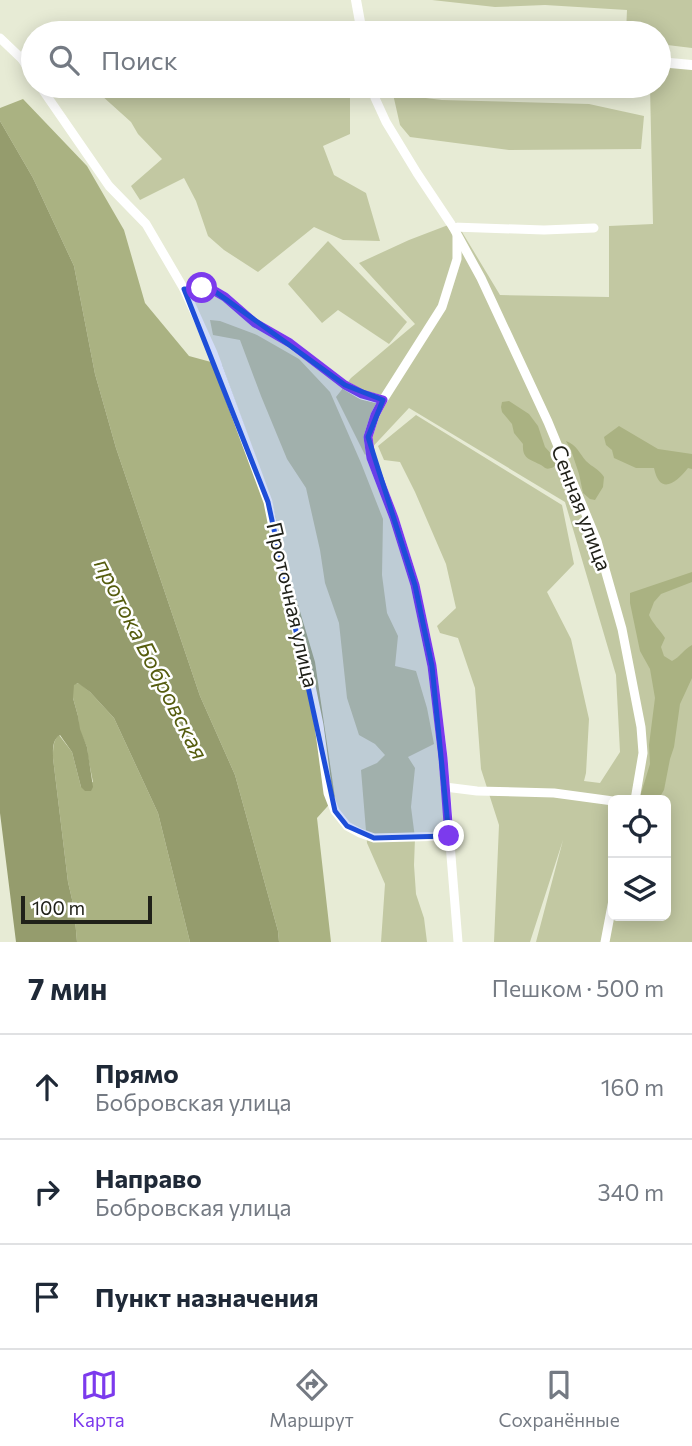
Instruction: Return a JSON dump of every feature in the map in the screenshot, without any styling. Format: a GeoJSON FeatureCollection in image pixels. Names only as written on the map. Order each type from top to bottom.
{"type":"FeatureCollection","features":[{"type":"Feature","properties":{"kind":"street"},"geometry":{"type":"LineString","coordinates":[[356,0],[360,21]]}},
{"type":"Feature","properties":{"kind":"street"},"geometry":{"type":"LineString","coordinates":[[0,38],[21,58]]}},
{"type":"Feature","properties":{"kind":"street"},"geometry":{"type":"LineString","coordinates":[[671,63],[692,65]]}},
{"type":"Feature","properties":{"kind":"street","name":"Проточная улица"},"geometry":{"type":"LineString","coordinates":[[48,98],[110,186],[146,224],[184,289],[213,353],[268,502],[288,603],[309,675],[328,793],[335,811],[348,826],[374,838],[449,836]]}},
{"type":"Feature","properties":{"kind":"street","name":"Сенная улица"},"geometry":{"type":"LineString","coordinates":[[375,98],[386,122],[455,230],[481,278],[548,422],[597,541],[622,629],[640,727],[643,753],[636,795]]}},
{"type":"Feature","properties":{"kind":"street"},"geometry":{"type":"LineString","coordinates":[[458,942],[432,666],[415,585],[371,458],[368,437],[383,400],[442,307],[457,260],[455,230],[594,228]]}},
{"type":"Feature","properties":{"kind":"street"},"geometry":{"type":"LineString","coordinates":[[184,289],[213,290],[255,323],[290,343],[345,385],[362,394],[383,400]]}},
{"type":"Feature","properties":{"kind":"street"},"geometry":{"type":"LineString","coordinates":[[445,788],[554,793],[608,800]]}},
{"type":"Feature","properties":{"kind":"street"},"geometry":{"type":"LineString","coordinates":[[605,942],[609,921]]}},
{"type":"Feature","properties":{"kind":"highlighted area"},"geometry":{"type":"Polygon","coordinates":[[[184,289],[213,290],[345,385],[383,400],[368,437],[415,585],[432,666],[449,836],[374,838],[347,826],[335,811],[268,502],[184,289]]]}},
{"type":"Feature","properties":{"kind":"shaded area"},"geometry":{"type":"Polygon","coordinates":[[[432,0],[692,0],[692,48],[671,45],[671,21],[627,21],[627,10],[545,5],[495,7],[432,0]]]}},
{"type":"Feature","properties":{"kind":"shaded area"},"geometry":{"type":"Polygon","coordinates":[[[671,63],[692,65],[692,942],[536,942],[563,840],[530,942],[494,942],[499,825],[481,769],[475,688],[458,638],[440,633],[437,626],[456,608],[446,564],[400,462],[384,460],[378,446],[416,415],[562,505],[574,564],[547,592],[571,639],[589,719],[584,781],[600,783],[620,752],[616,675],[565,502],[409,408],[365,455],[336,397],[351,378],[415,324],[359,263],[456,222],[500,295],[609,297],[609,226],[653,224],[650,98],[671,98],[671,63]]]}},
{"type":"Feature","properties":{"kind":"shaded area"},"geometry":{"type":"Polygon","coordinates":[[[104,98],[350,98],[350,134],[323,146],[334,175],[366,193],[380,241],[343,240],[314,227],[258,272],[208,236],[196,201],[184,178],[140,200],[131,186],[162,159],[138,134],[131,122],[104,98]]]}},
{"type":"Feature","properties":{"kind":"shaded area"},"geometry":{"type":"Polygon","coordinates":[[[394,98],[589,104],[644,116],[641,149],[509,150],[410,137],[400,125],[394,98]]]}},
{"type":"Feature","properties":{"kind":"shaded area"},"geometry":{"type":"Polygon","coordinates":[[[23,99],[87,166],[124,230],[145,303],[189,356],[222,365],[272,502],[288,571],[315,662],[335,798],[317,818],[331,942],[279,942],[235,775],[200,696],[116,448],[95,374],[74,266],[33,178],[0,121],[0,108],[23,99]]]}},
{"type":"Feature","properties":{"kind":"shaded area"},"geometry":{"type":"Polygon","coordinates":[[[328,241],[407,322],[389,344],[338,310],[322,323],[288,284],[328,241]]]}},
{"type":"Feature","properties":{"kind":"shaded area"},"geometry":{"type":"Polygon","coordinates":[[[210,320],[257,335],[299,359],[330,392],[383,519],[382,575],[387,613],[398,636],[395,666],[416,671],[434,744],[408,757],[415,768],[411,807],[415,838],[416,894],[424,918],[427,942],[381,942],[385,884],[367,843],[361,770],[377,763],[385,755],[375,744],[359,735],[347,698],[339,623],[325,583],[306,488],[287,459],[240,340],[213,335],[210,320]]]}},
{"type":"Feature","properties":{"kind":"shaded area"},"geometry":{"type":"Polygon","coordinates":[[[509,401],[529,414],[538,426],[545,447],[556,459],[556,465],[549,469],[525,456],[523,444],[502,412],[502,402],[509,401]]]}},
{"type":"Feature","properties":{"kind":"shaded area"},"geometry":{"type":"Polygon","coordinates":[[[619,426],[658,449],[692,454],[692,469],[688,468],[674,482],[664,484],[660,482],[654,468],[636,468],[614,458],[604,437],[619,426]]]}},
{"type":"Feature","properties":{"kind":"shaded area"},"geometry":{"type":"Polygon","coordinates":[[[566,441],[604,477],[603,487],[595,500],[583,493],[579,474],[566,441]]]}},
{"type":"Feature","properties":{"kind":"shaded area"},"geometry":{"type":"Polygon","coordinates":[[[692,572],[692,582],[661,594],[654,602],[649,615],[665,638],[661,647],[664,656],[672,661],[692,645],[692,678],[680,704],[674,747],[661,795],[641,795],[650,764],[649,745],[655,698],[650,669],[640,651],[630,593],[692,572]]]}},
{"type":"Feature","properties":{"kind":"shaded area"},"geometry":{"type":"Polygon","coordinates":[[[79,683],[114,718],[158,813],[190,942],[77,942],[53,755],[54,742],[59,735],[72,752],[81,787],[93,782],[87,747],[79,729],[73,698],[74,684],[79,683]]]}},
{"type":"Feature","properties":{"kind":"water","name":"протока Бобровская"},"geometry":{"type":"Polygon","coordinates":[[[0,121],[33,178],[74,266],[95,374],[116,448],[200,696],[235,775],[279,942],[190,942],[158,813],[114,718],[78,683],[74,685],[73,698],[87,747],[93,787],[91,791],[85,791],[81,787],[72,752],[60,735],[54,742],[53,751],[77,942],[16,942],[0,813],[0,121]]]}},
{"type":"Feature","properties":{"kind":"route"},"geometry":{"type":"LineString","coordinates":[[202,288],[213,290],[225,297],[255,323],[290,343],[345,385],[362,394],[383,400],[368,437],[371,458],[415,585],[432,666],[449,836]]}}]}
